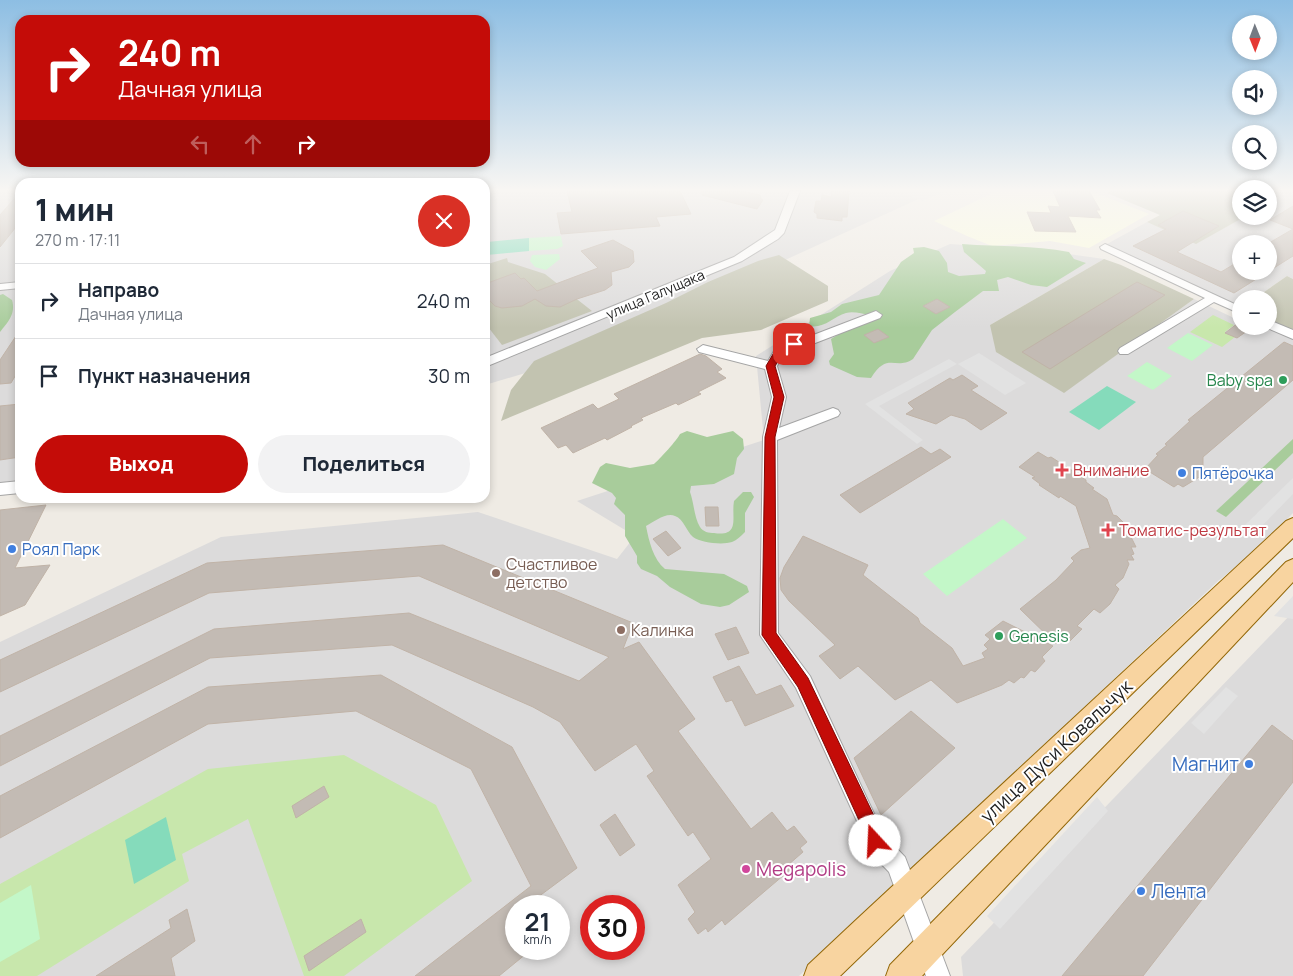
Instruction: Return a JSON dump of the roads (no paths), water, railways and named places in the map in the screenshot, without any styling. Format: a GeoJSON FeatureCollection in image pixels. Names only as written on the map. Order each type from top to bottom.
{"type":"FeatureCollection","features":[{"type":"Feature","properties":{"kind":"main road","name":"улица Дуси Ковальчук"},"geometry":{"type":"LineString","coordinates":[[819,976],[1237,582],[1293,526]]}},
{"type":"Feature","properties":{"kind":"main road"},"geometry":{"type":"LineString","coordinates":[[901,976],[1212,650],[1293,568]]}},
{"type":"Feature","properties":{"kind":"street","name":"улица Галущака"},"geometry":{"type":"LineString","coordinates":[[490,361],[695,278],[738,259],[774,237]]}},
{"type":"Feature","properties":{"kind":"street"},"geometry":{"type":"LineString","coordinates":[[1105,248],[1232,307]]}},
{"type":"Feature","properties":{"kind":"street"},"geometry":{"type":"LineString","coordinates":[[0,287],[15,285]]}},
{"type":"Feature","properties":{"kind":"street"},"geometry":{"type":"LineString","coordinates":[[1124,351],[1213,298]]}},
{"type":"Feature","properties":{"kind":"street"},"geometry":{"type":"LineString","coordinates":[[876,315],[806,342],[783,338],[770,366],[779,397],[770,437],[769,635],[803,682],[871,828],[875,841],[897,865],[938,976]]}},
{"type":"Feature","properties":{"kind":"street"},"geometry":{"type":"LineString","coordinates":[[1277,328],[1293,335]]}},
{"type":"Feature","properties":{"kind":"street"},"geometry":{"type":"LineString","coordinates":[[703,348],[738,359],[770,366]]}},
{"type":"Feature","properties":{"kind":"street"},"geometry":{"type":"LineString","coordinates":[[770,437],[833,413]]}},
{"type":"Feature","properties":{"kind":"street"},"geometry":{"type":"LineString","coordinates":[[0,489],[15,488]]}},
{"type":"Feature","properties":{"kind":"place","name":"Baby spa"},"geometry":{"type":"Point","coordinates":[1283,380]}},
{"type":"Feature","properties":{"kind":"place","name":"Внимание"},"geometry":{"type":"Point","coordinates":[1062,470]}},
{"type":"Feature","properties":{"kind":"place","name":"Пятёрочка"},"geometry":{"type":"Point","coordinates":[1182,473]}},
{"type":"Feature","properties":{"kind":"place","name":"Томатис-результат"},"geometry":{"type":"Point","coordinates":[1108,530]}},
{"type":"Feature","properties":{"kind":"place","name":"Роял Парк"},"geometry":{"type":"Point","coordinates":[12,549]}},
{"type":"Feature","properties":{"kind":"place","name":"Счастливое детство"},"geometry":{"type":"Point","coordinates":[496,573]}},
{"type":"Feature","properties":{"kind":"place","name":"Калинка"},"geometry":{"type":"Point","coordinates":[621,630]}},
{"type":"Feature","properties":{"kind":"place","name":"Genesis"},"geometry":{"type":"Point","coordinates":[999,636]}},
{"type":"Feature","properties":{"kind":"place","name":"Магнит"},"geometry":{"type":"Point","coordinates":[1249,764]}},
{"type":"Feature","properties":{"kind":"place","name":"Megapolis"},"geometry":{"type":"Point","coordinates":[746,869]}},
{"type":"Feature","properties":{"kind":"place","name":"Лента"},"geometry":{"type":"Point","coordinates":[1141,891]}}]}
